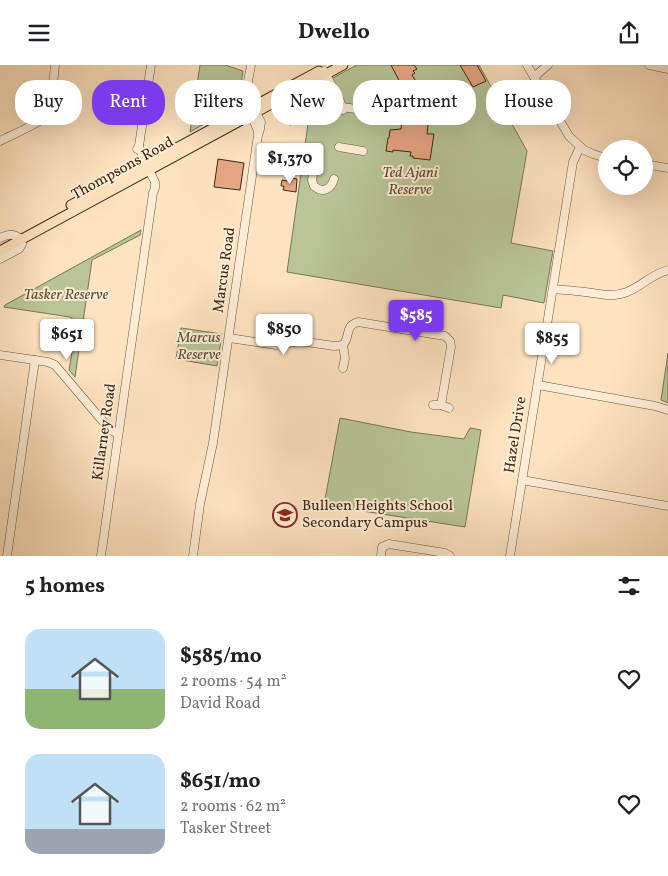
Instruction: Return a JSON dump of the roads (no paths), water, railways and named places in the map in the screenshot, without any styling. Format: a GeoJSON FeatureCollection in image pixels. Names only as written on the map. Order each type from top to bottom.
{"type":"FeatureCollection","features":[{"type":"Feature","properties":{"kind":"main road","name":"Thompsons Road"},"geometry":{"type":"LineString","coordinates":[[261,106],[326,70],[343,65]]}},
{"type":"Feature","properties":{"kind":"main road","name":"Thompsons Road"},"geometry":{"type":"LineString","coordinates":[[0,251],[18,238],[226,125]]}},
{"type":"Feature","properties":{"kind":"main road","name":"Thompsons Road"},"geometry":{"type":"LineString","coordinates":[[0,245],[18,238]]}},
{"type":"Feature","properties":{"kind":"street"},"geometry":{"type":"LineString","coordinates":[[0,141],[40,121],[47,115],[56,65]]}},
{"type":"Feature","properties":{"kind":"street","name":"Killarney Road"},"geometry":{"type":"LineString","coordinates":[[101,556],[155,188],[155,182],[136,154],[139,146],[151,65]]}},
{"type":"Feature","properties":{"kind":"street","name":"Marcus Road"},"geometry":{"type":"LineString","coordinates":[[249,80],[251,65]]}},
{"type":"Feature","properties":{"kind":"street"},"geometry":{"type":"LineString","coordinates":[[547,65],[531,71],[573,141],[582,149],[598,155]]}},
{"type":"Feature","properties":{"kind":"street"},"geometry":{"type":"LineString","coordinates":[[649,65],[668,69]]}},
{"type":"Feature","properties":{"kind":"street","name":"Marcus Road"},"geometry":{"type":"LineString","coordinates":[[193,556],[200,504],[214,443],[258,135],[256,125]]}},
{"type":"Feature","properties":{"kind":"street"},"geometry":{"type":"LineString","coordinates":[[339,147],[364,151]]}},
{"type":"Feature","properties":{"kind":"street","name":"Hazel Drive"},"geometry":{"type":"LineString","coordinates":[[510,556],[572,171],[582,149]]}},
{"type":"Feature","properties":{"kind":"street"},"geometry":{"type":"LineString","coordinates":[[653,166],[668,168]]}},
{"type":"Feature","properties":{"kind":"street"},"geometry":{"type":"LineString","coordinates":[[313,175],[314,186],[321,190],[330,188],[334,179]]}},
{"type":"Feature","properties":{"kind":"street","name":"Thompsons Road"},"geometry":{"type":"LineString","coordinates":[[0,238],[7,234],[18,238],[22,244],[19,249],[0,259]]}},
{"type":"Feature","properties":{"kind":"street"},"geometry":{"type":"LineString","coordinates":[[554,286],[604,295],[619,294],[633,289],[656,274],[668,270]]}},
{"type":"Feature","properties":{"kind":"street"},"geometry":{"type":"LineString","coordinates":[[228,338],[272,345],[300,341],[334,346],[342,345],[346,341],[349,328],[353,323],[358,322],[445,336],[449,339],[451,347],[445,406],[433,405]]}},
{"type":"Feature","properties":{"kind":"street"},"geometry":{"type":"LineString","coordinates":[[342,345],[345,358],[344,368]]}},
{"type":"Feature","properties":{"kind":"street"},"geometry":{"type":"LineString","coordinates":[[0,355],[55,365],[109,429],[118,434]]}},
{"type":"Feature","properties":{"kind":"street"},"geometry":{"type":"LineString","coordinates":[[7,556],[35,360]]}},
{"type":"Feature","properties":{"kind":"street"},"geometry":{"type":"LineString","coordinates":[[538,385],[668,410]]}},
{"type":"Feature","properties":{"kind":"street"},"geometry":{"type":"LineString","coordinates":[[103,421],[120,423]]}},
{"type":"Feature","properties":{"kind":"street"},"geometry":{"type":"LineString","coordinates":[[522,480],[668,506]]}},
{"type":"Feature","properties":{"kind":"street"},"geometry":{"type":"LineString","coordinates":[[381,556],[382,547],[389,544],[445,553],[450,556]]}},
{"type":"Feature","properties":{"kind":"place","name":"Bulleen Heights School Secondary Campus"},"geometry":{"type":"Point","coordinates":[285,515]}},
{"type":"Feature","properties":{"kind":"park label","name":"Ted Ajani Reserve"},"geometry":{"type":"Point","coordinates":[410,182]}},
{"type":"Feature","properties":{"kind":"park label","name":"Tasker Reserve"},"geometry":{"type":"Point","coordinates":[66,295]}},
{"type":"Feature","properties":{"kind":"park label","name":"Marcus Reserve"},"geometry":{"type":"Point","coordinates":[199,346]}}]}
